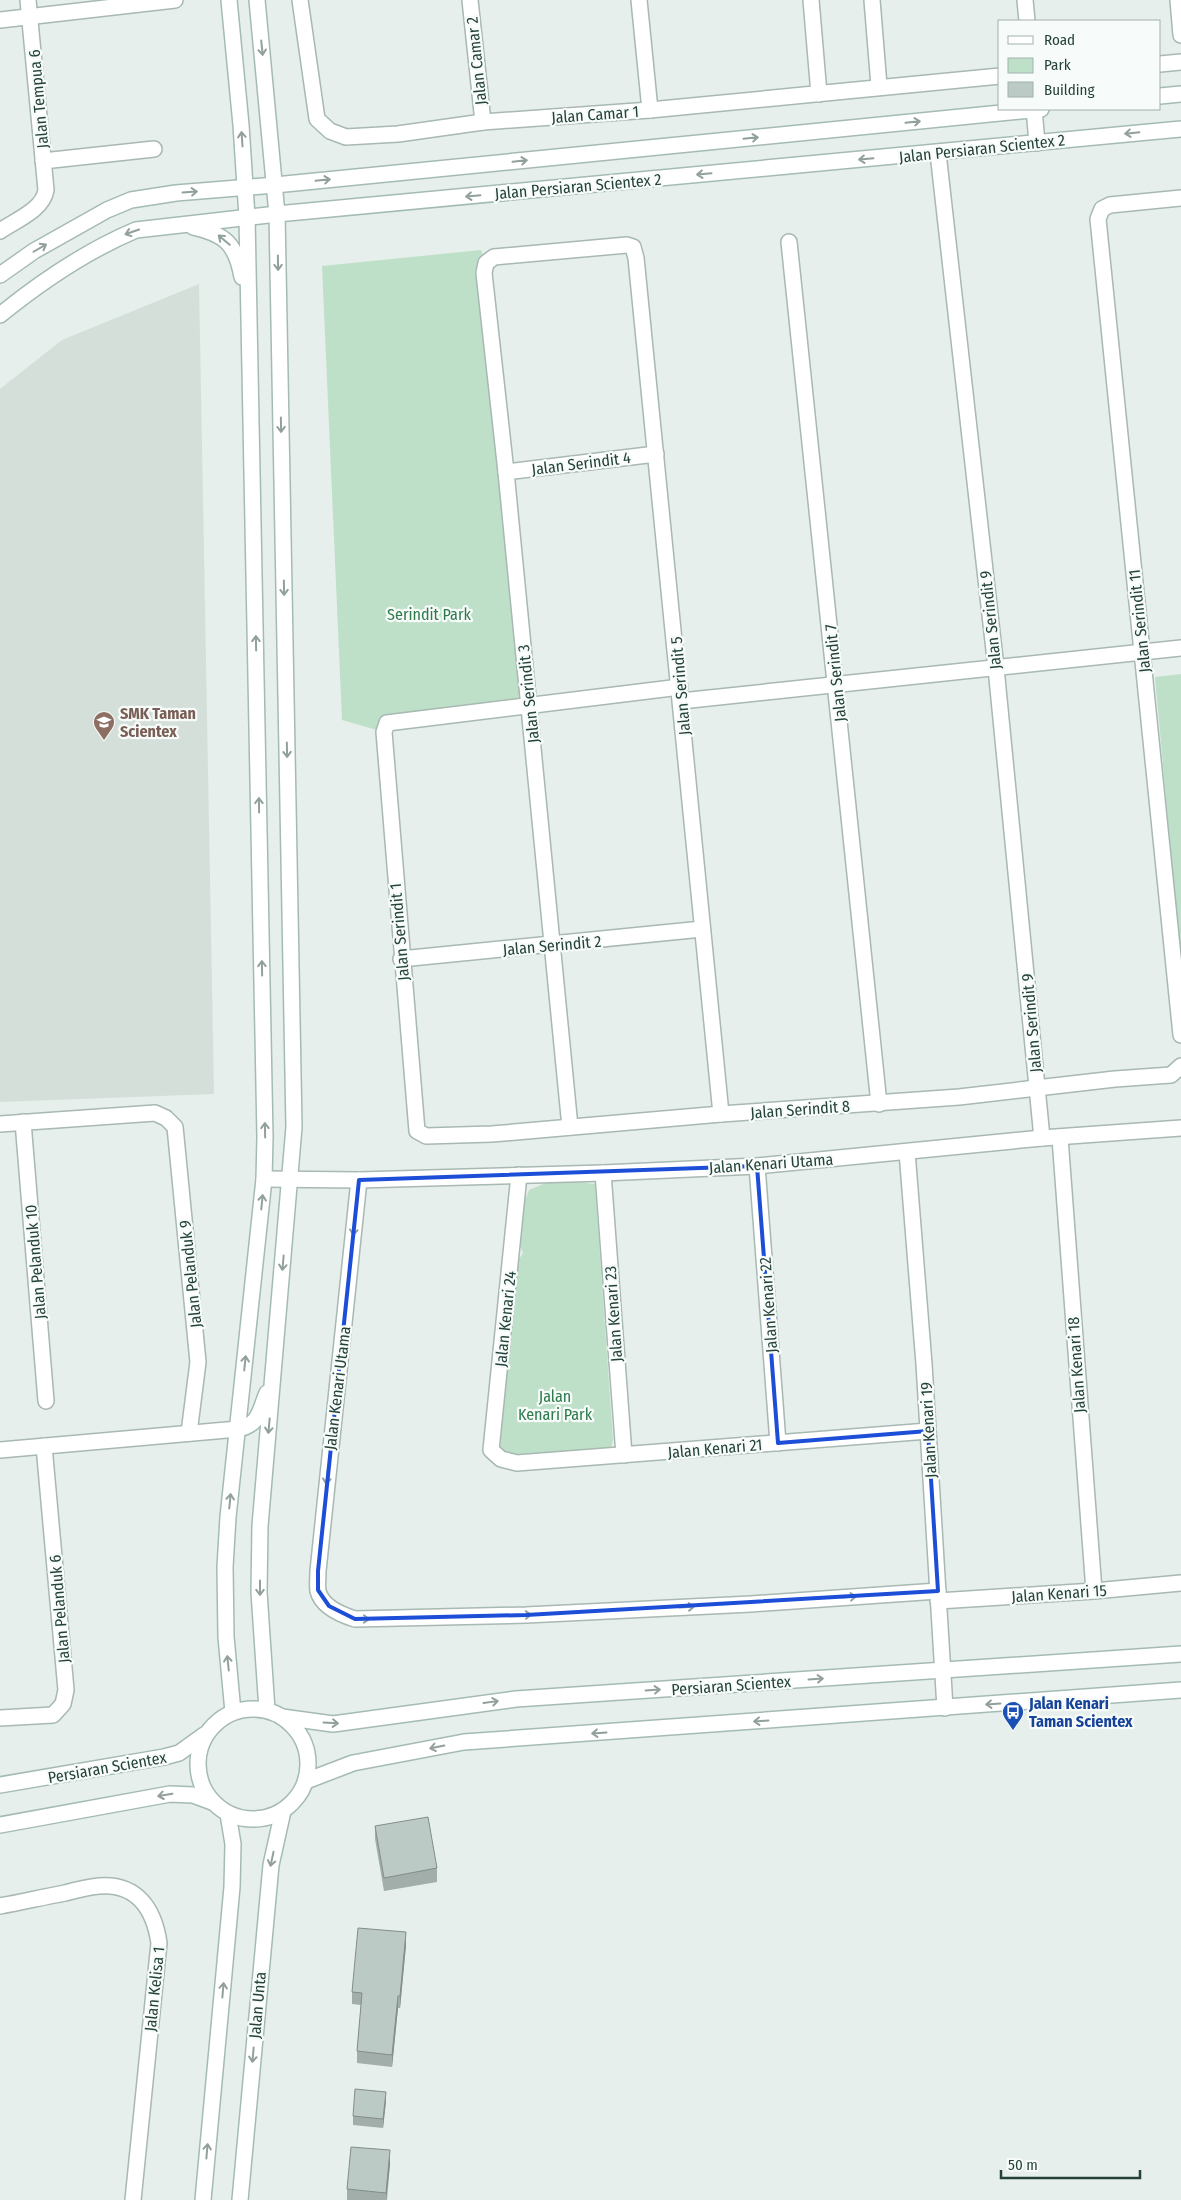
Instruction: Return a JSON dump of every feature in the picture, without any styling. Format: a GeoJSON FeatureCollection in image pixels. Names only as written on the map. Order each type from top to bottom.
{"type":"FeatureCollection","features":[{"type":"Feature","properties":{"kind":"street","name":"Jalan Tempua 6"},"geometry":{"type":"LineString","coordinates":[[0,231],[40,205],[45,198],[44,161],[28,0]]}},
{"type":"Feature","properties":{"kind":"street"},"geometry":{"type":"LineString","coordinates":[[0,20],[175,0]]}},
{"type":"Feature","properties":{"kind":"street"},"geometry":{"type":"LineString","coordinates":[[229,0],[247,217],[265,1127],[264,1179],[225,1567],[226,1637],[233,1712]]}},
{"type":"Feature","properties":{"kind":"street"},"geometry":{"type":"LineString","coordinates":[[257,0],[277,214],[293,1107],[290,1179],[260,1526],[259,1592],[267,1710]]}},
{"type":"Feature","properties":{"kind":"street","name":"Jalan Camar 1"},"geometry":{"type":"LineString","coordinates":[[300,0],[317,119],[330,131],[346,137],[398,134],[483,122],[650,110],[819,94],[879,86],[998,76]]}},
{"type":"Feature","properties":{"kind":"street","name":"Jalan Camar 2"},"geometry":{"type":"LineString","coordinates":[[470,0],[483,122]]}},
{"type":"Feature","properties":{"kind":"street"},"geometry":{"type":"LineString","coordinates":[[639,0],[650,110]]}},
{"type":"Feature","properties":{"kind":"street"},"geometry":{"type":"LineString","coordinates":[[811,0],[819,94]]}},
{"type":"Feature","properties":{"kind":"street"},"geometry":{"type":"LineString","coordinates":[[872,0],[879,86]]}},
{"type":"Feature","properties":{"kind":"street"},"geometry":{"type":"LineString","coordinates":[[1025,0],[1027,20]]}},
{"type":"Feature","properties":{"kind":"street"},"geometry":{"type":"LineString","coordinates":[[1178,0],[1181,35]]}},
{"type":"Feature","properties":{"kind":"street"},"geometry":{"type":"LineString","coordinates":[[1161,64],[1181,62]]}},
{"type":"Feature","properties":{"kind":"street"},"geometry":{"type":"LineString","coordinates":[[1161,96],[1181,94]]}},
{"type":"Feature","properties":{"kind":"street","name":"Jalan Persiaran Scientex 2"},"geometry":{"type":"LineString","coordinates":[[0,275],[34,251],[107,210],[132,200],[176,193],[274,185],[1026,110]]}},
{"type":"Feature","properties":{"kind":"street"},"geometry":{"type":"LineString","coordinates":[[1036,110],[1038,143]]}},
{"type":"Feature","properties":{"kind":"street","name":"Jalan Persiaran Scientex 2"},"geometry":{"type":"LineString","coordinates":[[0,315],[50,276],[116,238],[136,230],[277,214],[1181,129]]}},
{"type":"Feature","properties":{"kind":"street"},"geometry":{"type":"LineString","coordinates":[[44,161],[154,149]]}},
{"type":"Feature","properties":{"kind":"street","name":"Jalan Serindit 9"},"geometry":{"type":"LineString","coordinates":[[938,153],[996,668],[1042,1138]]}},
{"type":"Feature","properties":{"kind":"street","name":"Jalan Serindit 11"},"geometry":{"type":"LineString","coordinates":[[1181,198],[1110,205],[1102,208],[1098,219],[1181,1035]]}},
{"type":"Feature","properties":{"kind":"street"},"geometry":{"type":"LineString","coordinates":[[180,224],[212,231],[227,240],[236,253],[240,266],[250,318]]}},
{"type":"Feature","properties":{"kind":"street","name":"Jalan Serindit 7"},"geometry":{"type":"LineString","coordinates":[[789,242],[879,1104]]}},
{"type":"Feature","properties":{"kind":"street","name":"Jalan Serindit 5"},"geometry":{"type":"LineString","coordinates":[[486,263],[494,258],[627,244],[633,247],[636,258],[681,694],[702,929],[722,1114]]}},
{"type":"Feature","properties":{"kind":"street","name":"Jalan Serindit 3"},"geometry":{"type":"LineString","coordinates":[[486,263],[484,272],[506,472],[570,1127]]}},
{"type":"Feature","properties":{"kind":"street","name":"Jalan Serindit 4"},"geometry":{"type":"LineString","coordinates":[[506,472],[656,454]]}},
{"type":"Feature","properties":{"kind":"street"},"geometry":{"type":"LineString","coordinates":[[529,706],[836,684],[1181,648]]}},
{"type":"Feature","properties":{"kind":"street","name":"Jalan Serindit 1"},"geometry":{"type":"LineString","coordinates":[[417,1131],[401,959],[384,732],[387,723],[396,720],[529,706]]}},
{"type":"Feature","properties":{"kind":"street","name":"Jalan Serindit 2"},"geometry":{"type":"LineString","coordinates":[[401,959],[702,929]]}},
{"type":"Feature","properties":{"kind":"street","name":"Jalan Serindit 8"},"geometry":{"type":"LineString","coordinates":[[417,1131],[426,1136],[492,1134],[722,1114],[879,1104],[1171,1075],[1181,1066]]}},
{"type":"Feature","properties":{"kind":"street","name":"Jalan Pelanduk 9"},"geometry":{"type":"LineString","coordinates":[[23,1122],[155,1113],[166,1118],[175,1127],[198,1362],[190,1433]]}},
{"type":"Feature","properties":{"kind":"street"},"geometry":{"type":"LineString","coordinates":[[0,1124],[23,1122]]}},
{"type":"Feature","properties":{"kind":"street","name":"Jalan Pelanduk 10"},"geometry":{"type":"LineString","coordinates":[[23,1122],[46,1401]]}},
{"type":"Feature","properties":{"kind":"street","name":"Jalan Kenari Utama"},"geometry":{"type":"LineString","coordinates":[[264,1179],[359,1180],[603,1173],[757,1166],[1042,1138],[1181,1128]]}},
{"type":"Feature","properties":{"kind":"street","name":"Jalan Kenari 18"},"geometry":{"type":"LineString","coordinates":[[1060,1138],[1094,1591]]}},
{"type":"Feature","properties":{"kind":"street","name":"Jalan Kenari 19"},"geometry":{"type":"LineString","coordinates":[[907,1152],[928,1430],[945,1708]]}},
{"type":"Feature","properties":{"kind":"street","name":"Jalan Kenari 22"},"geometry":{"type":"LineString","coordinates":[[757,1166],[778,1443]]}},
{"type":"Feature","properties":{"kind":"street","name":"Jalan Kenari 23"},"geometry":{"type":"LineString","coordinates":[[603,1173],[624,1455]]}},
{"type":"Feature","properties":{"kind":"street","name":"Jalan Kenari 24"},"geometry":{"type":"LineString","coordinates":[[501,1459],[491,1450],[519,1175]]}},
{"type":"Feature","properties":{"kind":"street","name":"Jalan Kenari Utama"},"geometry":{"type":"LineString","coordinates":[[320,1597],[318,1571],[326,1480],[359,1180]]}},
{"type":"Feature","properties":{"kind":"street"},"geometry":{"type":"LineString","coordinates":[[0,1450],[238,1429],[252,1424],[257,1419],[273,1378]]}},
{"type":"Feature","properties":{"kind":"street","name":"Jalan Kenari 21"},"geometry":{"type":"LineString","coordinates":[[501,1459],[517,1463],[928,1430]]}},
{"type":"Feature","properties":{"kind":"street","name":"Jalan Pelanduk 6"},"geometry":{"type":"LineString","coordinates":[[0,1718],[53,1715],[63,1704],[66,1690],[44,1446]]}},
{"type":"Feature","properties":{"kind":"street","name":"Jalan Kenari 15"},"geometry":{"type":"LineString","coordinates":[[320,1597],[342,1615],[355,1619],[536,1615],[751,1604],[1094,1591],[1181,1583]]}},
{"type":"Feature","properties":{"kind":"street","name":"Persiaran Scientex"},"geometry":{"type":"LineString","coordinates":[[282,1717],[333,1724],[516,1699],[1181,1654]]}},
{"type":"Feature","properties":{"kind":"street"},"geometry":{"type":"LineString","coordinates":[[306,1781],[353,1763],[464,1742],[1181,1690]]}},
{"type":"Feature","properties":{"kind":"street"},"geometry":{"type":"LineString","coordinates":[[0,1825],[170,1794],[194,1795],[212,1802],[228,1814],[246,1820],[265,1819],[283,1811],[298,1798],[306,1781],[308,1761],[304,1742],[295,1728],[282,1717],[267,1710],[250,1708],[233,1712],[219,1720],[207,1732],[200,1749],[198,1767],[201,1783],[212,1802]]}},
{"type":"Feature","properties":{"kind":"street","name":"Persiaran Scientex"},"geometry":{"type":"LineString","coordinates":[[0,1785],[179,1754],[207,1732]]}},
{"type":"Feature","properties":{"kind":"street","name":"Jalan Unta"},"geometry":{"type":"LineString","coordinates":[[240,2200],[271,1865],[283,1811]]}},
{"type":"Feature","properties":{"kind":"street"},"geometry":{"type":"LineString","coordinates":[[203,2200],[232,1887],[233,1844],[228,1814]]}},
{"type":"Feature","properties":{"kind":"street","name":"Jalan Kelisa 1"},"geometry":{"type":"LineString","coordinates":[[0,1906],[100,1886],[125,1889],[137,1896],[148,1906],[153,1916],[159,1943],[133,2200]]}},
{"type":"Feature","properties":{"kind":"highlighted area"},"geometry":{"type":"Polygon","coordinates":[[[757,1166],[778,1443],[928,1431],[938,1591],[526,1615],[355,1619],[329,1606],[318,1590],[318,1571],[359,1180],[757,1166]]]}},
{"type":"Feature","properties":{"kind":"shaded area","name":"SMK Taman Scientex"},"geometry":{"type":"Polygon","coordinates":[[[199,284],[214,1094],[0,1102],[0,389],[62,340],[199,284]]]}},
{"type":"Feature","properties":{"kind":"green space","name":"Serindit Park"},"geometry":{"type":"Polygon","coordinates":[[[481,250],[486,263],[529,706],[396,720],[384,732],[342,720],[322,266],[481,250]]]}},
{"type":"Feature","properties":{"kind":"green space"},"geometry":{"type":"Polygon","coordinates":[[[1181,674],[1181,964],[1155,677],[1181,674]]]}},
{"type":"Feature","properties":{"kind":"green space","name":"Jalan Kenari Park"},"geometry":{"type":"Polygon","coordinates":[[[555,1179],[595,1184],[613,1440],[609,1456],[501,1459],[499,1417],[517,1262],[523,1253],[518,1235],[518,1221],[529,1190],[555,1179]]]}},
{"type":"Feature","properties":{"kind":"building"},"geometry":{"type":"Polygon","coordinates":[[[428,1817],[437,1868],[384,1878],[375,1826],[428,1817]]]}},
{"type":"Feature","properties":{"kind":"building"},"geometry":{"type":"Polygon","coordinates":[[[358,1928],[406,1932],[392,2055],[357,2051],[362,1993],[352,1992],[358,1928]]]}},
{"type":"Feature","properties":{"kind":"building"},"geometry":{"type":"Polygon","coordinates":[[[355,2089],[386,2092],[383,2119],[353,2116],[355,2089]]]}},
{"type":"Feature","properties":{"kind":"building"},"geometry":{"type":"Polygon","coordinates":[[[351,2147],[390,2150],[386,2193],[347,2189],[351,2147]]]}},
{"type":"Feature","properties":{"kind":"place","name":"SMK Taman Scientex"},"geometry":{"type":"Point","coordinates":[104,741]}},
{"type":"Feature","properties":{"kind":"place","name":"Jalan Kenari Taman Scientex"},"geometry":{"type":"Point","coordinates":[1013,1731]}}]}
